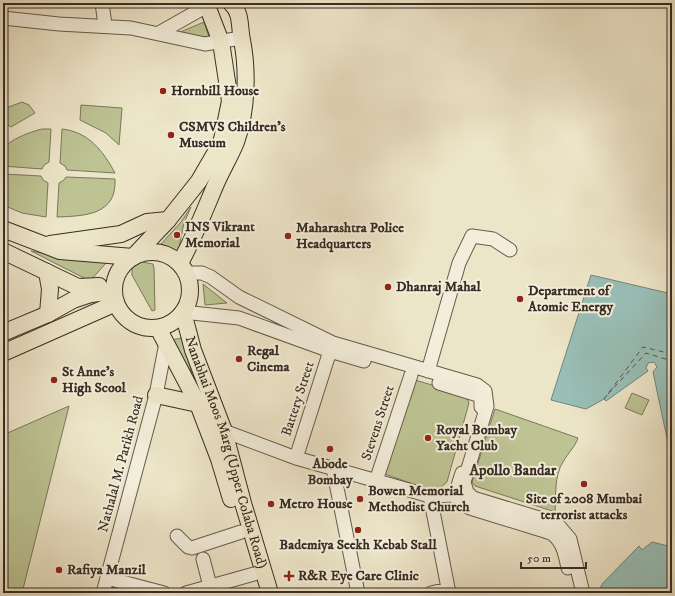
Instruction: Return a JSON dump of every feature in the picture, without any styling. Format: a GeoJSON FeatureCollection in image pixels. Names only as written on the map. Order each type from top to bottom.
{"type":"FeatureCollection","features":[{"type":"Feature","properties":{"kind":"main road"},"geometry":{"type":"LineString","coordinates":[[183,268],[191,243],[213,190],[236,141],[244,109],[245,68],[244,50],[241,38],[242,26],[231,3]]}},
{"type":"Feature","properties":{"kind":"main road"},"geometry":{"type":"LineString","coordinates":[[3,229],[60,251],[133,257],[145,252],[159,252],[171,256],[183,268],[191,289],[189,302],[183,312],[172,323],[158,328],[148,328],[136,325],[126,319],[115,293],[120,269],[133,257],[168,220],[199,182],[221,143],[230,101],[220,42],[208,4]]}},
{"type":"Feature","properties":{"kind":"main road"},"geometry":{"type":"LineString","coordinates":[[199,182],[213,190]]}},
{"type":"Feature","properties":{"kind":"main road"},"geometry":{"type":"LineString","coordinates":[[44,245],[121,234],[147,222],[168,220]]}},
{"type":"Feature","properties":{"kind":"main road"},"geometry":{"type":"LineString","coordinates":[[3,250],[78,286],[115,293]]}},
{"type":"Feature","properties":{"kind":"main road"},"geometry":{"type":"LineString","coordinates":[[47,272],[50,289],[48,314]]}},
{"type":"Feature","properties":{"kind":"main road"},"geometry":{"type":"LineString","coordinates":[[3,333],[48,314],[74,300],[91,294],[115,293]]}},
{"type":"Feature","properties":{"kind":"main road"},"geometry":{"type":"LineString","coordinates":[[3,353],[115,293]]}},
{"type":"Feature","properties":{"kind":"main road","name":"Nanabhai Moos Marg (Upper Colaba Road)"},"geometry":{"type":"LineString","coordinates":[[183,312],[193,350],[224,431],[243,503],[270,593]]}},
{"type":"Feature","properties":{"kind":"main road","name":"Nanabhai Moos Marg (Upper Colaba Road)"},"geometry":{"type":"LineString","coordinates":[[158,328],[198,404],[219,459],[259,593]]}},
{"type":"Feature","properties":{"kind":"main road"},"geometry":{"type":"LineString","coordinates":[[156,395],[198,404]]}},
{"type":"Feature","properties":{"kind":"street"},"geometry":{"type":"LineString","coordinates":[[102,3],[105,25]]}},
{"type":"Feature","properties":{"kind":"street"},"geometry":{"type":"LineString","coordinates":[[159,33],[208,4]]}},
{"type":"Feature","properties":{"kind":"street"},"geometry":{"type":"LineString","coordinates":[[3,18],[59,24],[105,25],[159,33],[205,44],[241,38]]}},
{"type":"Feature","properties":{"kind":"street"},"geometry":{"type":"LineString","coordinates":[[428,371],[459,263],[472,236],[493,238],[510,250]]}},
{"type":"Feature","properties":{"kind":"street"},"geometry":{"type":"LineString","coordinates":[[183,268],[211,277],[239,297],[333,343],[478,385],[483,393],[482,406],[458,502],[470,508],[550,533],[558,538],[565,553],[574,593]]}},
{"type":"Feature","properties":{"kind":"street"},"geometry":{"type":"LineString","coordinates":[[183,312],[239,318],[330,351],[411,375],[483,393]]}},
{"type":"Feature","properties":{"kind":"street","name":"Nathalal M. Parikh Road"},"geometry":{"type":"LineString","coordinates":[[103,593],[156,395],[166,343]]}},
{"type":"Feature","properties":{"kind":"street","name":"Battery Street"},"geometry":{"type":"LineString","coordinates":[[296,458],[330,351]]}},
{"type":"Feature","properties":{"kind":"street","name":"Stevens Street"},"geometry":{"type":"LineString","coordinates":[[376,481],[411,375]]}},
{"type":"Feature","properties":{"kind":"street"},"geometry":{"type":"LineString","coordinates":[[224,431],[296,458],[430,496],[461,494],[549,521],[562,529],[570,539],[583,593]]}},
{"type":"Feature","properties":{"kind":"street"},"geometry":{"type":"LineString","coordinates":[[333,468],[358,593]]}},
{"type":"Feature","properties":{"kind":"street"},"geometry":{"type":"LineString","coordinates":[[430,496],[448,591],[431,593]]}},
{"type":"Feature","properties":{"kind":"street"},"geometry":{"type":"LineString","coordinates":[[177,536],[188,547],[192,548],[241,532]]}},
{"type":"Feature","properties":{"kind":"street"},"geometry":{"type":"LineString","coordinates":[[203,559],[210,586]]}},
{"type":"Feature","properties":{"kind":"street"},"geometry":{"type":"LineString","coordinates":[[186,593],[254,574]]}},
{"type":"Feature","properties":{"kind":"street"},"geometry":{"type":"LineString","coordinates":[[107,578],[164,593]]}},
{"type":"Feature","properties":{"kind":"green space"},"geometry":{"type":"Polygon","coordinates":[[[204,22],[210,40],[178,33],[204,22]]]}},
{"type":"Feature","properties":{"kind":"green space"},"geometry":{"type":"Polygon","coordinates":[[[22,102],[29,105],[35,113],[11,127],[5,123],[4,119],[6,108],[22,102]]]}},
{"type":"Feature","properties":{"kind":"green space"},"geometry":{"type":"Polygon","coordinates":[[[81,105],[122,108],[119,145],[106,133],[80,120],[81,105]]]}},
{"type":"Feature","properties":{"kind":"green space"},"geometry":{"type":"Polygon","coordinates":[[[42,129],[51,129],[49,162],[44,165],[42,169],[3,166],[3,150],[5,146],[21,136],[42,129]]]}},
{"type":"Feature","properties":{"kind":"green space"},"geometry":{"type":"Polygon","coordinates":[[[62,129],[72,131],[87,138],[100,150],[115,173],[67,170],[65,166],[60,163],[62,129]]]}},
{"type":"Feature","properties":{"kind":"green space"},"geometry":{"type":"Polygon","coordinates":[[[3,174],[41,176],[43,180],[48,183],[46,217],[22,213],[3,205],[3,174]]]}},
{"type":"Feature","properties":{"kind":"green space"},"geometry":{"type":"Polygon","coordinates":[[[66,177],[115,179],[114,191],[111,200],[105,207],[88,214],[57,217],[59,183],[66,177]]]}},
{"type":"Feature","properties":{"kind":"green space"},"geometry":{"type":"Polygon","coordinates":[[[191,207],[184,223],[178,252],[161,244],[181,222],[191,207]]]}},
{"type":"Feature","properties":{"kind":"green space"},"geometry":{"type":"Polygon","coordinates":[[[31,251],[52,255],[107,262],[90,281],[31,251]]]}},
{"type":"Feature","properties":{"kind":"green space"},"geometry":{"type":"Polygon","coordinates":[[[142,262],[153,264],[154,268],[155,310],[152,311],[132,275],[132,268],[142,262]]]}},
{"type":"Feature","properties":{"kind":"green space"},"geometry":{"type":"Polygon","coordinates":[[[203,284],[227,303],[205,305],[203,284]]]}},
{"type":"Feature","properties":{"kind":"green space"},"geometry":{"type":"Polygon","coordinates":[[[183,338],[192,374],[190,375],[170,340],[183,338]]]}},
{"type":"Feature","properties":{"kind":"green space","name":"Royal Bombay Yacht Club"},"geometry":{"type":"Polygon","coordinates":[[[415,380],[466,395],[469,403],[447,482],[435,492],[385,474],[415,380]]]}},
{"type":"Feature","properties":{"kind":"green space"},"geometry":{"type":"Polygon","coordinates":[[[632,393],[649,400],[642,415],[625,408],[632,393]]]}},
{"type":"Feature","properties":{"kind":"green space"},"geometry":{"type":"Polygon","coordinates":[[[69,406],[22,593],[3,593],[3,435],[69,406]]]}},
{"type":"Feature","properties":{"kind":"green space"},"geometry":{"type":"Polygon","coordinates":[[[495,409],[578,438],[558,473],[555,512],[475,486],[472,482],[495,409]]]}},
{"type":"Feature","properties":{"kind":"water"},"geometry":{"type":"Polygon","coordinates":[[[591,275],[672,294],[672,462],[653,372],[657,367],[654,362],[648,363],[646,368],[648,371],[606,401],[604,399],[586,409],[551,400],[591,275]]]}},
{"type":"Feature","properties":{"kind":"water"},"geometry":{"type":"Polygon","coordinates":[[[652,542],[672,547],[672,593],[597,593],[603,583],[639,546],[642,550],[652,542]]]}},
{"type":"Feature","properties":{"kind":"ferry route"},"geometry":{"type":"LineString","coordinates":[[604,399],[643,347],[672,354]]}},
{"type":"Feature","properties":{"kind":"ferry route"},"geometry":{"type":"LineString","coordinates":[[608,394],[646,353],[672,361]]}},
{"type":"Feature","properties":{"kind":"place","name":"Hornbill House"},"geometry":{"type":"Point","coordinates":[163,91]}},
{"type":"Feature","properties":{"kind":"place","name":"CSMVS Children’s Museum"},"geometry":{"type":"Point","coordinates":[171,135]}},
{"type":"Feature","properties":{"kind":"place","name":"INS Vikrant Memorial"},"geometry":{"type":"Point","coordinates":[177,235]}},
{"type":"Feature","properties":{"kind":"place","name":"Maharashtra Police Headquarters"},"geometry":{"type":"Point","coordinates":[288,236]}},
{"type":"Feature","properties":{"kind":"place","name":"Dhanraj Mahal"},"geometry":{"type":"Point","coordinates":[388,287]}},
{"type":"Feature","properties":{"kind":"place","name":"Department of Atomic Energy"},"geometry":{"type":"Point","coordinates":[520,299]}},
{"type":"Feature","properties":{"kind":"place","name":"Regal Cinema"},"geometry":{"type":"Point","coordinates":[239,359]}},
{"type":"Feature","properties":{"kind":"place","name":"St Anne's High Scool"},"geometry":{"type":"Point","coordinates":[54,380]}},
{"type":"Feature","properties":{"kind":"place","name":"Royal Bombay Yacht Club"},"geometry":{"type":"Point","coordinates":[428,438]}},
{"type":"Feature","properties":{"kind":"place","name":"Abode Bombay"},"geometry":{"type":"Point","coordinates":[330,449]}},
{"type":"Feature","properties":{"kind":"place","name":"Site of 2008 Mumbai terrorist attacks"},"geometry":{"type":"Point","coordinates":[584,484]}},
{"type":"Feature","properties":{"kind":"place","name":"Bowen Memorial Methodist Church"},"geometry":{"type":"Point","coordinates":[360,499]}},
{"type":"Feature","properties":{"kind":"place","name":"Metro House"},"geometry":{"type":"Point","coordinates":[271,504]}},
{"type":"Feature","properties":{"kind":"place","name":"Bademiya Seekh Kebab Stall"},"geometry":{"type":"Point","coordinates":[358,530]}},
{"type":"Feature","properties":{"kind":"place","name":"Rafiya Manzil"},"geometry":{"type":"Point","coordinates":[59,570]}},
{"type":"Feature","properties":{"kind":"place","name":"R&R Eye Care Clinic"},"geometry":{"type":"Point","coordinates":[289,576]}},
{"type":"Feature","properties":{"kind":"district","name":"Apollo Bandar"},"geometry":{"type":"Point","coordinates":[513,470]}}]}
